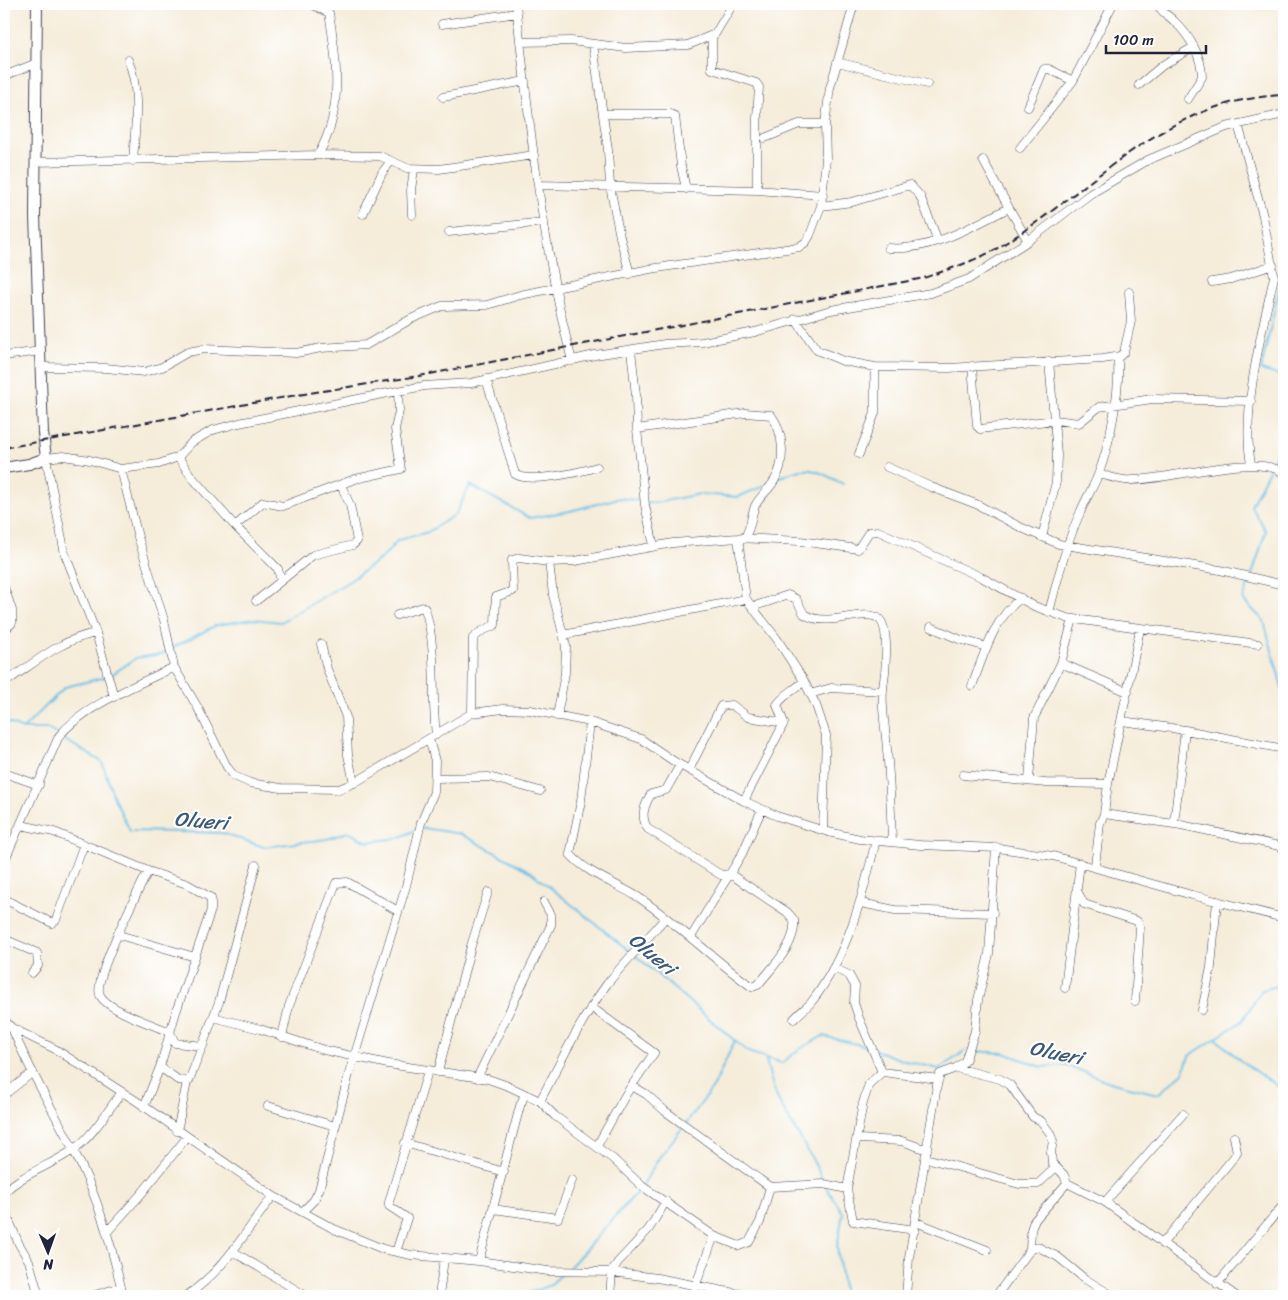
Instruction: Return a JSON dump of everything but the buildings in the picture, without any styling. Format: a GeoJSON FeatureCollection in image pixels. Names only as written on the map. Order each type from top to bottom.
{"type":"FeatureCollection","features":[{"type":"Feature","properties":{"kind":"street"},"geometry":{"type":"LineString","coordinates":[[37,4],[35,216],[43,433],[46,458],[65,554],[96,633],[114,697]]}},
{"type":"Feature","properties":{"kind":"street"},"geometry":{"type":"LineString","coordinates":[[311,4],[329,13],[338,71],[337,91],[329,132],[318,154]]}},
{"type":"Feature","properties":{"kind":"street"},"geometry":{"type":"LineString","coordinates":[[516,4],[538,185],[556,288],[572,361]]}},
{"type":"Feature","properties":{"kind":"street"},"geometry":{"type":"LineString","coordinates":[[733,4],[712,36],[712,69],[756,83],[759,87],[757,190]]}},
{"type":"Feature","properties":{"kind":"street"},"geometry":{"type":"LineString","coordinates":[[41,367],[106,368],[144,372],[162,367],[188,352],[204,349],[296,353],[321,348],[366,346],[411,319],[442,306],[476,307],[556,288],[630,274],[756,252],[799,247],[806,242],[810,235],[821,206],[826,159],[825,124],[837,62],[854,4]]}},
{"type":"Feature","properties":{"kind":"street"},"geometry":{"type":"LineString","coordinates":[[1020,148],[1073,81],[1113,4]]}},
{"type":"Feature","properties":{"kind":"street"},"geometry":{"type":"LineString","coordinates":[[1158,4],[1160,10],[1174,21],[1189,38],[1194,47],[1202,77],[1188,100]]}},
{"type":"Feature","properties":{"kind":"street"},"geometry":{"type":"LineString","coordinates":[[442,24],[517,13]]}},
{"type":"Feature","properties":{"kind":"street"},"geometry":{"type":"LineString","coordinates":[[520,42],[571,41],[626,48],[672,47],[688,45],[712,36]]}},
{"type":"Feature","properties":{"kind":"street"},"geometry":{"type":"LineString","coordinates":[[593,45],[608,150],[610,186],[630,274]]}},
{"type":"Feature","properties":{"kind":"street"},"geometry":{"type":"LineString","coordinates":[[1139,85],[1163,64],[1194,47]]}},
{"type":"Feature","properties":{"kind":"street"},"geometry":{"type":"LineString","coordinates":[[128,60],[134,76],[135,95],[133,161]]}},
{"type":"Feature","properties":{"kind":"street"},"geometry":{"type":"LineString","coordinates":[[837,62],[927,84]]}},
{"type":"Feature","properties":{"kind":"street"},"geometry":{"type":"LineString","coordinates":[[4,76],[37,63]]}},
{"type":"Feature","properties":{"kind":"street"},"geometry":{"type":"LineString","coordinates":[[1028,106],[1044,69],[1049,69],[1073,81]]}},
{"type":"Feature","properties":{"kind":"street"},"geometry":{"type":"LineString","coordinates":[[443,97],[525,81]]}},
{"type":"Feature","properties":{"kind":"street"},"geometry":{"type":"LineString","coordinates":[[603,114],[670,114],[675,116],[681,166],[686,189]]}},
{"type":"Feature","properties":{"kind":"street"},"geometry":{"type":"LineString","coordinates":[[4,468],[63,456],[90,460],[121,469],[159,464],[178,457],[192,442],[213,430],[248,421],[424,386],[471,384],[572,361],[631,350],[702,342],[755,332],[795,319],[867,302],[930,293],[968,279],[1028,241],[1090,194],[1148,160],[1198,138],[1238,124],[1284,114]]}},
{"type":"Feature","properties":{"kind":"street"},"geometry":{"type":"LineString","coordinates":[[765,138],[799,124],[825,124]]}},
{"type":"Feature","properties":{"kind":"street"},"geometry":{"type":"LineString","coordinates":[[1238,124],[1263,216],[1274,277],[1257,354],[1251,401],[1251,464]]}},
{"type":"Feature","properties":{"kind":"street"},"geometry":{"type":"LineString","coordinates":[[36,162],[133,161],[318,154],[380,156],[391,160],[399,166],[414,169],[439,169],[534,155]]}},
{"type":"Feature","properties":{"kind":"street"},"geometry":{"type":"LineString","coordinates":[[363,214],[382,173],[391,160]]}},
{"type":"Feature","properties":{"kind":"street"},"geometry":{"type":"LineString","coordinates":[[983,160],[1028,241]]}},
{"type":"Feature","properties":{"kind":"street"},"geometry":{"type":"LineString","coordinates":[[412,215],[411,190],[414,169]]}},
{"type":"Feature","properties":{"kind":"street"},"geometry":{"type":"LineString","coordinates":[[538,185],[757,190],[822,195]]}},
{"type":"Feature","properties":{"kind":"street"},"geometry":{"type":"LineString","coordinates":[[821,206],[852,202],[910,185],[920,196],[938,241]]}},
{"type":"Feature","properties":{"kind":"street"},"geometry":{"type":"LineString","coordinates":[[888,248],[907,249],[938,241],[1009,208]]}},
{"type":"Feature","properties":{"kind":"street"},"geometry":{"type":"LineString","coordinates":[[449,232],[544,222]]}},
{"type":"Feature","properties":{"kind":"street"},"geometry":{"type":"LineString","coordinates":[[1212,282],[1231,279],[1273,265]]}},
{"type":"Feature","properties":{"kind":"street"},"geometry":{"type":"LineString","coordinates":[[795,319],[817,350],[843,361],[875,367],[972,366],[1120,356],[1124,352],[1131,321],[1129,292]]}},
{"type":"Feature","properties":{"kind":"street"},"geometry":{"type":"LineString","coordinates":[[631,350],[645,500],[654,546]]}},
{"type":"Feature","properties":{"kind":"street"},"geometry":{"type":"LineString","coordinates":[[4,356],[41,351]]}},
{"type":"Feature","properties":{"kind":"street"},"geometry":{"type":"LineString","coordinates":[[1042,537],[1056,482],[1058,455],[1049,361]]}},
{"type":"Feature","properties":{"kind":"street"},"geometry":{"type":"LineString","coordinates":[[1049,612],[1068,546],[1080,513],[1099,474],[1105,453],[1114,404],[1118,363]]}},
{"type":"Feature","properties":{"kind":"street"},"geometry":{"type":"LineString","coordinates":[[972,366],[977,426],[980,429],[1055,420],[1079,423],[1084,421],[1096,408],[1168,398],[1251,401]]}},
{"type":"Feature","properties":{"kind":"street"},"geometry":{"type":"LineString","coordinates":[[859,454],[875,414],[875,367]]}},
{"type":"Feature","properties":{"kind":"street"},"geometry":{"type":"LineString","coordinates":[[486,380],[514,474],[520,478],[537,477],[597,467]]}},
{"type":"Feature","properties":{"kind":"street"},"geometry":{"type":"LineString","coordinates":[[235,526],[264,502],[283,506],[355,479],[401,469],[395,429],[399,411],[398,391]]}},
{"type":"Feature","properties":{"kind":"street"},"geometry":{"type":"LineString","coordinates":[[637,429],[746,413],[771,415],[776,422],[780,438],[780,469],[775,480],[755,506],[752,527],[741,538],[746,599],[804,682],[816,705],[826,735],[823,830]]}},
{"type":"Feature","properties":{"kind":"street"},"geometry":{"type":"LineString","coordinates":[[178,457],[191,476],[235,526],[278,569],[281,581]]}},
{"type":"Feature","properties":{"kind":"street"},"geometry":{"type":"LineString","coordinates":[[1099,474],[1126,480],[1251,464],[1275,468],[1284,474]]}},
{"type":"Feature","properties":{"kind":"street"},"geometry":{"type":"LineString","coordinates":[[886,467],[976,504],[1042,537],[1068,546],[1220,570],[1284,585]]}},
{"type":"Feature","properties":{"kind":"street"},"geometry":{"type":"LineString","coordinates":[[121,469],[138,537],[162,612],[174,667],[198,708],[218,751],[234,776],[250,783],[280,788],[338,789],[354,783],[472,713],[521,709],[590,722],[641,739],[680,765],[744,801],[823,830],[892,842],[996,847],[1053,856],[1284,918]]}},
{"type":"Feature","properties":{"kind":"street"},"geometry":{"type":"LineString","coordinates":[[256,601],[313,555],[353,545],[357,540],[350,505],[342,485]]}},
{"type":"Feature","properties":{"kind":"street"},"geometry":{"type":"LineString","coordinates":[[472,713],[473,638],[495,625],[496,597],[513,591],[512,560],[519,558],[549,562],[575,561],[654,546],[741,538],[800,541],[853,550],[862,546],[869,532],[878,531],[981,577],[1034,606],[1049,612],[1073,619],[1258,644]]}},
{"type":"Feature","properties":{"kind":"street"},"geometry":{"type":"LineString","coordinates":[[549,562],[553,595],[566,646],[565,672],[557,716]]}},
{"type":"Feature","properties":{"kind":"street"},"geometry":{"type":"LineString","coordinates":[[4,587],[13,618],[12,623],[4,631]]}},
{"type":"Feature","properties":{"kind":"street"},"geometry":{"type":"LineString","coordinates":[[752,607],[788,595],[796,600],[804,614],[818,619],[846,619],[864,615],[877,617],[881,621],[885,632],[887,669],[883,691],[891,791],[892,842]]}},
{"type":"Feature","properties":{"kind":"street"},"geometry":{"type":"LineString","coordinates":[[972,686],[987,647],[1005,613],[1021,598]]}},
{"type":"Feature","properties":{"kind":"street"},"geometry":{"type":"LineString","coordinates":[[563,635],[746,599]]}},
{"type":"Feature","properties":{"kind":"street"},"geometry":{"type":"LineString","coordinates":[[302,1212],[314,1200],[319,1190],[335,1126],[398,911],[421,823],[432,802],[436,778],[432,737],[434,667],[426,609],[422,607],[416,608],[396,615]]}},
{"type":"Feature","properties":{"kind":"street"},"geometry":{"type":"LineString","coordinates":[[1029,780],[1034,718],[1061,663],[1073,619]]}},
{"type":"Feature","properties":{"kind":"street"},"geometry":{"type":"LineString","coordinates":[[931,627],[959,639],[987,647]]}},
{"type":"Feature","properties":{"kind":"street"},"geometry":{"type":"LineString","coordinates":[[1095,866],[1100,823],[1104,814],[1108,784],[1140,629]]}},
{"type":"Feature","properties":{"kind":"street"},"geometry":{"type":"LineString","coordinates":[[4,683],[54,648],[78,636],[96,633]]}},
{"type":"Feature","properties":{"kind":"street"},"geometry":{"type":"LineString","coordinates":[[321,644],[327,669],[346,717],[347,745],[354,783]]}},
{"type":"Feature","properties":{"kind":"street"},"geometry":{"type":"LineString","coordinates":[[1061,663],[1128,692]]}},
{"type":"Feature","properties":{"kind":"street"},"geometry":{"type":"LineString","coordinates":[[4,862],[22,825],[54,747],[67,726],[114,697],[174,667]]}},
{"type":"Feature","properties":{"kind":"street"},"geometry":{"type":"LineString","coordinates":[[744,801],[784,723],[777,705],[784,695],[794,691],[804,682]]}},
{"type":"Feature","properties":{"kind":"street"},"geometry":{"type":"LineString","coordinates":[[810,694],[831,688],[883,691]]}},
{"type":"Feature","properties":{"kind":"street"},"geometry":{"type":"LineString","coordinates":[[689,770],[721,706],[732,705],[748,717],[784,723]]}},
{"type":"Feature","properties":{"kind":"street"},"geometry":{"type":"LineString","coordinates":[[1122,721],[1284,748]]}},
{"type":"Feature","properties":{"kind":"street"},"geometry":{"type":"LineString","coordinates":[[590,722],[581,801],[570,854],[578,864],[640,899],[691,937],[714,958],[752,987],[758,985],[790,944],[795,928],[794,920],[787,912],[730,874],[721,875],[648,829],[643,822],[644,806],[651,794],[666,790],[680,765]]}},
{"type":"Feature","properties":{"kind":"street"},"geometry":{"type":"LineString","coordinates":[[1174,824],[1185,730]]}},
{"type":"Feature","properties":{"kind":"street"},"geometry":{"type":"LineString","coordinates":[[4,773],[39,785]]}},
{"type":"Feature","properties":{"kind":"street"},"geometry":{"type":"LineString","coordinates":[[963,775],[1066,784],[1108,784]]}},
{"type":"Feature","properties":{"kind":"street"},"geometry":{"type":"LineString","coordinates":[[436,778],[489,777],[540,790]]}},
{"type":"Feature","properties":{"kind":"street"},"geometry":{"type":"LineString","coordinates":[[691,937],[742,854],[762,809]]}},
{"type":"Feature","properties":{"kind":"street"},"geometry":{"type":"LineString","coordinates":[[1104,814],[1174,824],[1284,848]]}},
{"type":"Feature","properties":{"kind":"street"},"geometry":{"type":"LineString","coordinates":[[22,825],[54,832],[148,872],[187,884],[211,898],[211,910],[196,957],[160,1067],[144,1106]]}},
{"type":"Feature","properties":{"kind":"street"},"geometry":{"type":"LineString","coordinates":[[794,1019],[813,1000],[839,958],[861,902],[876,840]]}},
{"type":"Feature","properties":{"kind":"street"},"geometry":{"type":"LineString","coordinates":[[4,899],[52,923],[56,920],[84,844]]}},
{"type":"Feature","properties":{"kind":"street"},"geometry":{"type":"LineString","coordinates":[[909,1295],[910,1258],[940,1074],[956,1068],[965,1061],[967,1050],[975,1031],[978,1000],[989,954],[996,847]]}},
{"type":"Feature","properties":{"kind":"street"},"geometry":{"type":"LineString","coordinates":[[1065,988],[1080,863]]}},
{"type":"Feature","properties":{"kind":"street"},"geometry":{"type":"LineString","coordinates":[[176,1131],[187,1082],[213,1017],[238,936],[256,865]]}},
{"type":"Feature","properties":{"kind":"street"},"geometry":{"type":"LineString","coordinates":[[148,872],[119,935],[107,956],[98,985],[99,994],[107,1003],[170,1032],[175,1043],[203,1046]]}},
{"type":"Feature","properties":{"kind":"street"},"geometry":{"type":"LineString","coordinates":[[282,1037],[289,1006],[336,883],[347,882],[398,911]]}},
{"type":"Feature","properties":{"kind":"street"},"geometry":{"type":"LineString","coordinates":[[1077,891],[1084,904],[1137,921],[1140,927],[1135,1000]]}},
{"type":"Feature","properties":{"kind":"street"},"geometry":{"type":"LineString","coordinates":[[438,1072],[471,946],[488,892]]}},
{"type":"Feature","properties":{"kind":"street"},"geometry":{"type":"LineString","coordinates":[[1202,1010],[1211,967],[1217,901]]}},
{"type":"Feature","properties":{"kind":"street"},"geometry":{"type":"LineString","coordinates":[[477,1078],[552,924],[551,915],[544,902]]}},
{"type":"Feature","properties":{"kind":"street"},"geometry":{"type":"LineString","coordinates":[[861,902],[896,910],[972,914],[993,913]]}},
{"type":"Feature","properties":{"kind":"street"},"geometry":{"type":"LineString","coordinates":[[540,1101],[571,1039],[590,1007],[631,954],[665,918]]}},
{"type":"Feature","properties":{"kind":"street"},"geometry":{"type":"LineString","coordinates":[[119,935],[196,957]]}},
{"type":"Feature","properties":{"kind":"street"},"geometry":{"type":"LineString","coordinates":[[4,939],[37,953],[38,966],[32,973]]}},
{"type":"Feature","properties":{"kind":"street"},"geometry":{"type":"LineString","coordinates":[[833,968],[849,975],[855,986],[854,1003],[882,1072]]}},
{"type":"Feature","properties":{"kind":"street"},"geometry":{"type":"LineString","coordinates":[[590,1007],[654,1053],[616,1110],[597,1146]]}},
{"type":"Feature","properties":{"kind":"street"},"geometry":{"type":"LineString","coordinates":[[213,1017],[222,1017],[282,1037],[355,1057],[477,1078],[508,1086],[540,1101],[556,1116],[597,1146],[642,1186],[714,1236],[739,1246],[749,1242],[760,1222],[770,1187]]}},
{"type":"Feature","properties":{"kind":"street"},"geometry":{"type":"LineString","coordinates":[[4,1020],[12,1028],[55,1049],[144,1106],[176,1131],[274,1196],[334,1229],[383,1249],[444,1259],[479,1261],[548,1270],[612,1272],[657,1278],[695,1287],[750,1296]]}},
{"type":"Feature","properties":{"kind":"street"},"geometry":{"type":"LineString","coordinates":[[12,1028],[74,1150],[107,1232],[123,1296]]}},
{"type":"Feature","properties":{"kind":"street"},"geometry":{"type":"LineString","coordinates":[[160,1067],[178,1080],[187,1082]]}},
{"type":"Feature","properties":{"kind":"street"},"geometry":{"type":"LineString","coordinates":[[956,1068],[1000,1079],[1010,1085],[1033,1117],[1041,1121],[1050,1134],[1053,1141],[1051,1160],[1055,1168],[1064,1175],[1067,1183],[1105,1202],[1236,1296]]}},
{"type":"Feature","properties":{"kind":"street"},"geometry":{"type":"LineString","coordinates":[[396,1252],[407,1218],[393,1210],[389,1206],[389,1202],[428,1071]]}},
{"type":"Feature","properties":{"kind":"street"},"geometry":{"type":"LineString","coordinates":[[4,1095],[33,1072]]}},
{"type":"Feature","properties":{"kind":"street"},"geometry":{"type":"LineString","coordinates":[[939,1079],[882,1072],[869,1084],[863,1103],[847,1189],[852,1221],[916,1226],[988,1250]]}},
{"type":"Feature","properties":{"kind":"street"},"geometry":{"type":"LineString","coordinates":[[632,1086],[646,1094],[665,1112],[770,1187],[824,1184],[847,1189]]}},
{"type":"Feature","properties":{"kind":"street"},"geometry":{"type":"LineString","coordinates":[[4,1192],[26,1174],[74,1150],[88,1136],[122,1092]]}},
{"type":"Feature","properties":{"kind":"street"},"geometry":{"type":"LineString","coordinates":[[479,1261],[520,1106],[525,1094]]}},
{"type":"Feature","properties":{"kind":"street"},"geometry":{"type":"LineString","coordinates":[[268,1106],[335,1126]]}},
{"type":"Feature","properties":{"kind":"street"},"geometry":{"type":"LineString","coordinates":[[1105,1202],[1183,1114]]}},
{"type":"Feature","properties":{"kind":"street"},"geometry":{"type":"LineString","coordinates":[[107,1232],[142,1193],[186,1137]]}},
{"type":"Feature","properties":{"kind":"street"},"geometry":{"type":"LineString","coordinates":[[1162,1244],[1234,1157],[1237,1152],[1234,1137]]}},
{"type":"Feature","properties":{"kind":"street"},"geometry":{"type":"LineString","coordinates":[[857,1138],[902,1141],[927,1154],[1019,1184],[1038,1184],[1055,1168]]}},
{"type":"Feature","properties":{"kind":"street"},"geometry":{"type":"LineString","coordinates":[[405,1144],[504,1172]]}},
{"type":"Feature","properties":{"kind":"street"},"geometry":{"type":"LineString","coordinates":[[493,1209],[558,1218],[572,1180]]}},
{"type":"Feature","properties":{"kind":"street"},"geometry":{"type":"LineString","coordinates":[[1030,1250],[1031,1230],[1034,1220],[1067,1183]]}},
{"type":"Feature","properties":{"kind":"street"},"geometry":{"type":"LineString","coordinates":[[186,1296],[206,1282],[234,1252],[274,1196]]}},
{"type":"Feature","properties":{"kind":"street"},"geometry":{"type":"LineString","coordinates":[[610,1296],[612,1272],[618,1262],[649,1229],[666,1201]]}},
{"type":"Feature","properties":{"kind":"street"},"geometry":{"type":"LineString","coordinates":[[1217,1284],[1284,1204]]}},
{"type":"Feature","properties":{"kind":"street"},"geometry":{"type":"LineString","coordinates":[[4,1208],[19,1244],[29,1260],[39,1296]]}},
{"type":"Feature","properties":{"kind":"street"},"geometry":{"type":"LineString","coordinates":[[695,1287],[714,1236]]}},
{"type":"Feature","properties":{"kind":"street"},"geometry":{"type":"LineString","coordinates":[[996,1296],[1030,1250],[1038,1247],[1043,1248],[1113,1296]]}},
{"type":"Feature","properties":{"kind":"street"},"geometry":{"type":"LineString","coordinates":[[234,1252],[306,1296]]}},
{"type":"Feature","properties":{"kind":"street"},"geometry":{"type":"LineString","coordinates":[[439,1296],[444,1259]]}},
{"type":"Feature","properties":{"kind":"street"},"geometry":{"type":"LineString","coordinates":[[92,1296],[121,1287]]}},
{"type":"Feature","properties":{"kind":"waterway"},"geometry":{"type":"LineString","coordinates":[[1284,267],[1261,370],[1284,377]]}},
{"type":"Feature","properties":{"kind":"waterway"},"geometry":{"type":"LineString","coordinates":[[1271,465],[1280,447],[1284,414]]}},
{"type":"Feature","properties":{"kind":"waterway"},"geometry":{"type":"LineString","coordinates":[[779,478],[797,471],[812,470],[843,484]]}},
{"type":"Feature","properties":{"kind":"waterway"},"geometry":{"type":"LineString","coordinates":[[1252,575],[1266,531],[1251,506],[1269,470]]}},
{"type":"Feature","properties":{"kind":"waterway"},"geometry":{"type":"LineString","coordinates":[[647,502],[655,503],[700,494],[738,497],[768,484]]}},
{"type":"Feature","properties":{"kind":"waterway"},"geometry":{"type":"LineString","coordinates":[[172,648],[217,625],[253,619],[281,622],[351,580],[383,557],[398,540],[428,532],[456,514],[470,485],[530,518],[570,511],[619,498],[642,501]]}},
{"type":"Feature","properties":{"kind":"waterway"},"geometry":{"type":"LineString","coordinates":[[1250,579],[1243,600],[1264,621],[1284,695]]}},
{"type":"Feature","properties":{"kind":"waterway"},"geometry":{"type":"LineString","coordinates":[[110,676],[136,658],[162,654],[168,650]]}},
{"type":"Feature","properties":{"kind":"waterway"},"geometry":{"type":"LineString","coordinates":[[24,728],[65,687],[106,677]]}},
{"type":"Feature","properties":{"kind":"waterway","name":"Olueri"},"geometry":{"type":"LineString","coordinates":[[4,721],[23,729],[48,729],[56,734]]}},
{"type":"Feature","properties":{"kind":"waterway","name":"Olueri"},"geometry":{"type":"LineString","coordinates":[[60,737],[102,762],[114,798],[130,831],[222,833],[264,847],[327,839],[348,832],[368,842],[398,838],[416,830]]}},
{"type":"Feature","properties":{"kind":"waterway","name":"Olueri"},"geometry":{"type":"LineString","coordinates":[[423,828],[461,834],[531,872],[632,953]]}},
{"type":"Feature","properties":{"kind":"waterway","name":"Olueri"},"geometry":{"type":"LineString","coordinates":[[636,956],[748,1052],[782,1063],[798,1050],[823,1036],[869,1047]]}},
{"type":"Feature","properties":{"kind":"waterway","name":"Olueri"},"geometry":{"type":"LineString","coordinates":[[970,1051],[1004,1053],[1042,1067],[1066,1065],[1113,1083],[1158,1094],[1183,1073],[1189,1056],[1242,1021],[1262,990],[1284,984]]}},
{"type":"Feature","properties":{"kind":"waterway"},"geometry":{"type":"LineString","coordinates":[[1216,1039],[1241,1061],[1284,1090]]}},
{"type":"Feature","properties":{"kind":"waterway"},"geometry":{"type":"LineString","coordinates":[[686,1124],[714,1086],[735,1040]]}},
{"type":"Feature","properties":{"kind":"waterway","name":"Olueri"},"geometry":{"type":"LineString","coordinates":[[875,1050],[905,1061],[939,1069],[965,1051]]}},
{"type":"Feature","properties":{"kind":"waterway"},"geometry":{"type":"LineString","coordinates":[[765,1057],[776,1095],[823,1181]]}},
{"type":"Feature","properties":{"kind":"waterway"},"geometry":{"type":"LineString","coordinates":[[643,1185],[658,1159],[683,1127]]}},
{"type":"Feature","properties":{"kind":"waterway"},"geometry":{"type":"LineString","coordinates":[[826,1187],[843,1213],[837,1247],[844,1296]]}},
{"type":"Feature","properties":{"kind":"waterway"},"geometry":{"type":"LineString","coordinates":[[568,1269],[640,1189]]}},
{"type":"Feature","properties":{"kind":"waterway"},"geometry":{"type":"LineString","coordinates":[[519,1296],[549,1286],[562,1274]]}},
{"type":"Feature","properties":{"kind":"railway"},"geometry":{"type":"LineString","coordinates":[[4,448],[297,395],[419,376],[924,278],[995,250],[1038,221],[1134,149],[1167,129],[1203,112],[1241,100],[1284,95]]}}]}
